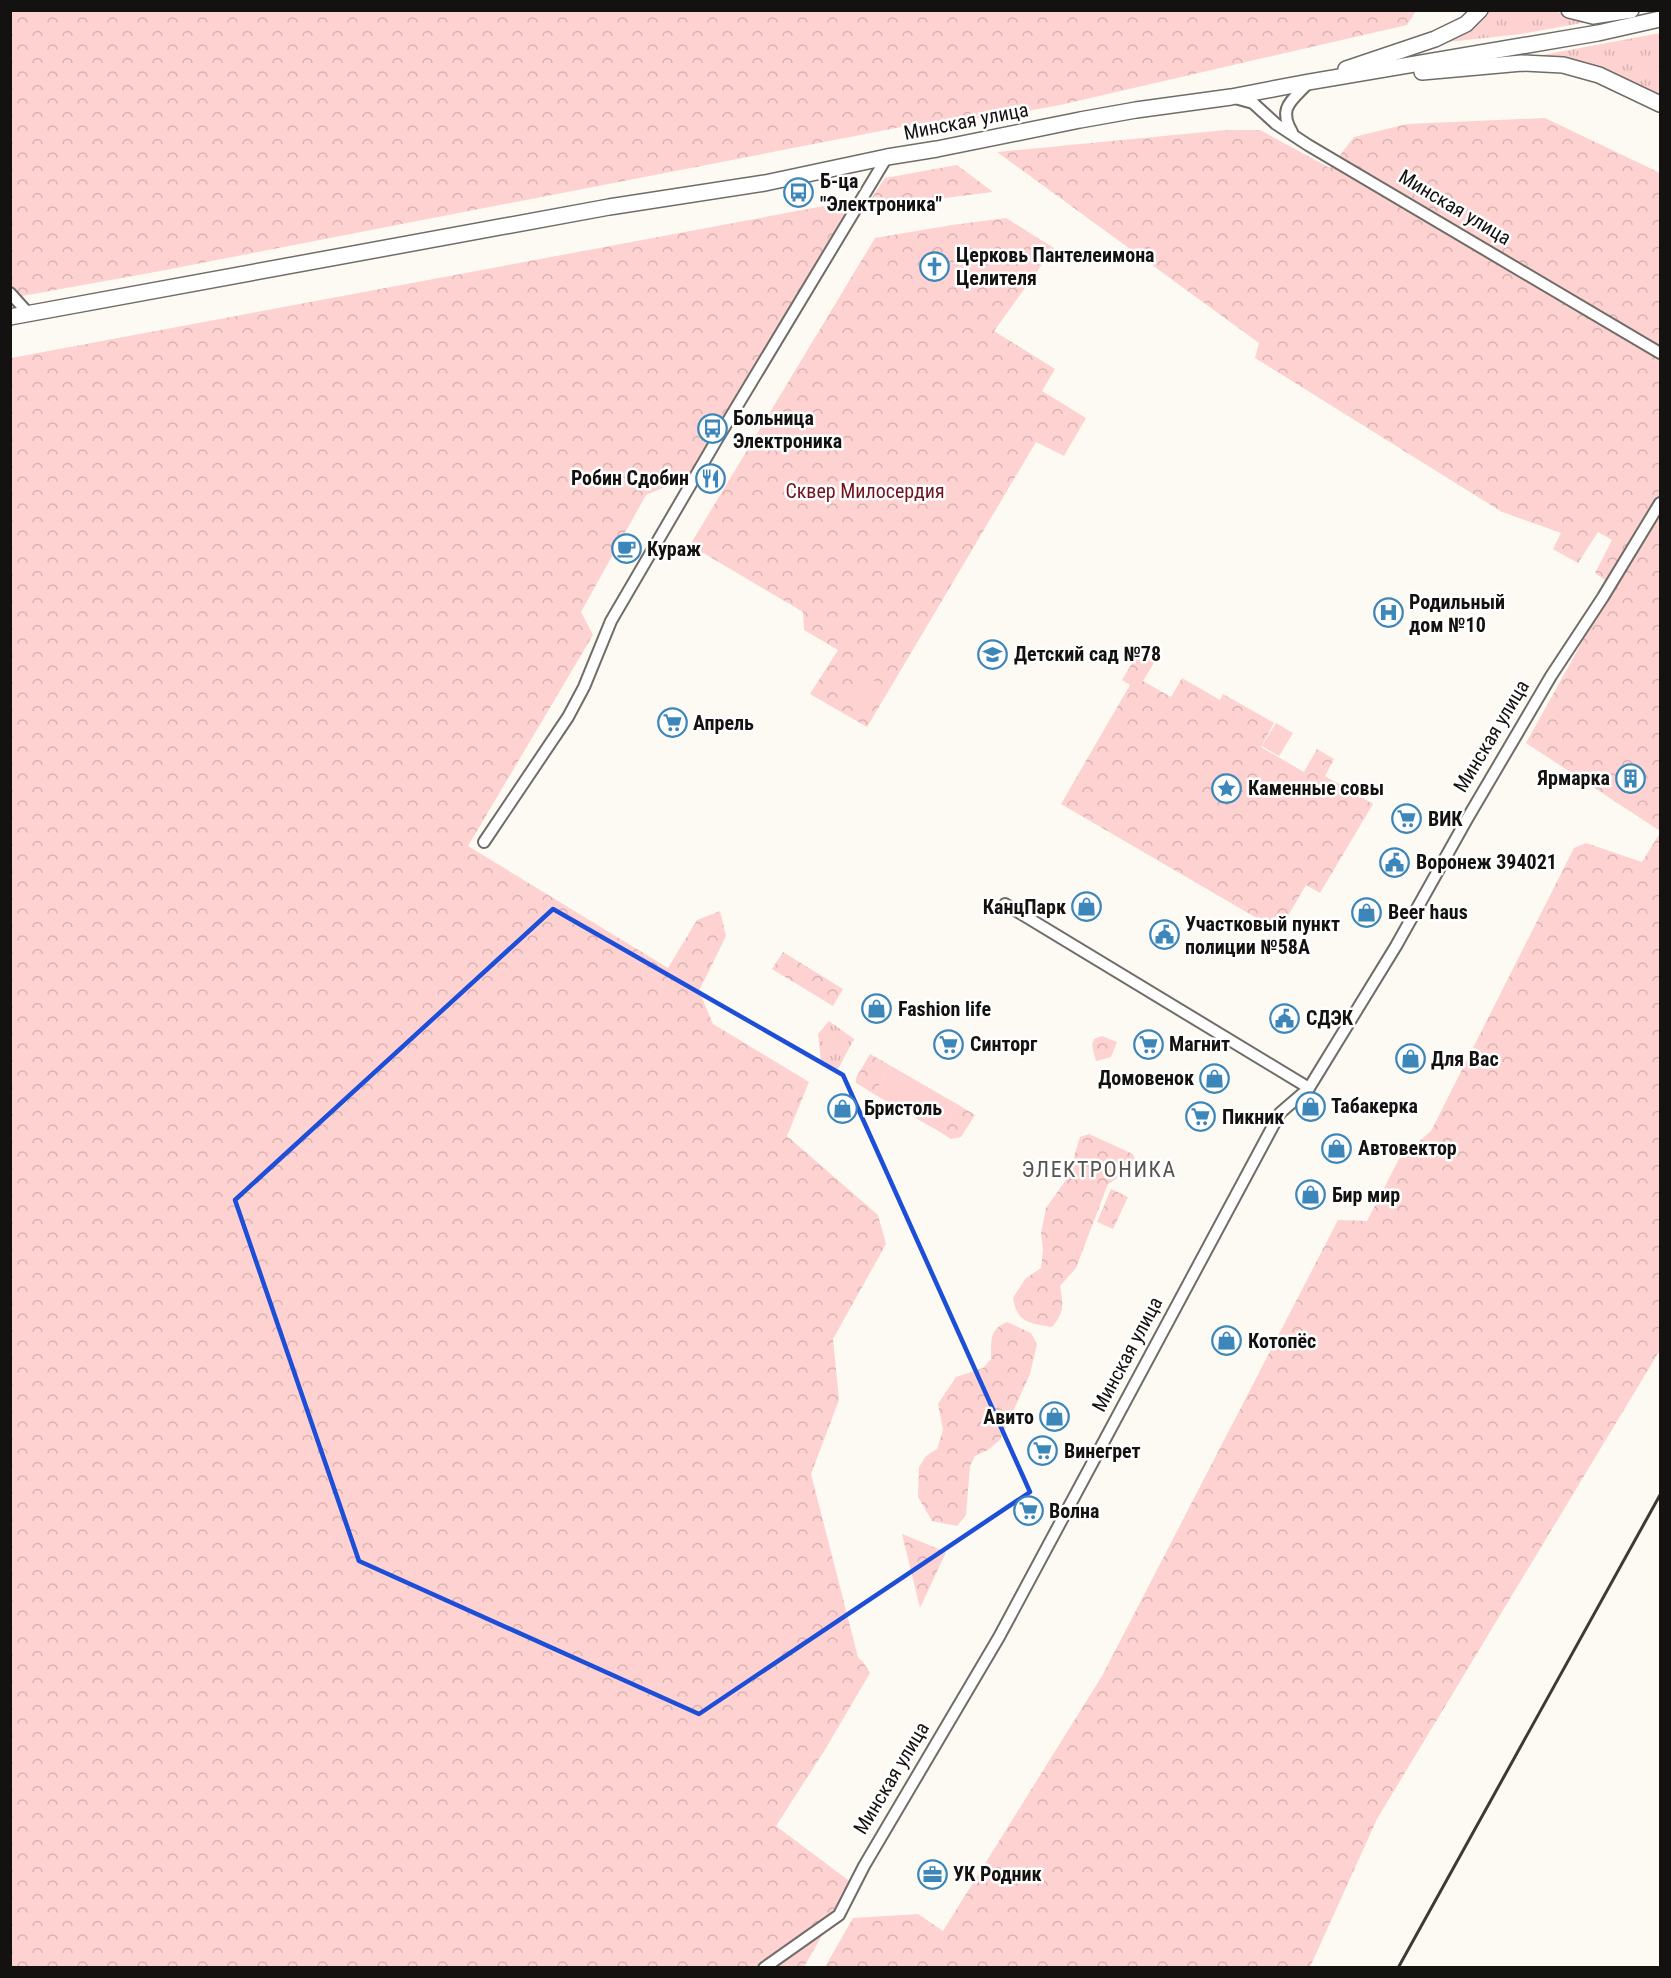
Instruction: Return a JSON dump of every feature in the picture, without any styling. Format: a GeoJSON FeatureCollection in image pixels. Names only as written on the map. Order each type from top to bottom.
{"type":"FeatureCollection","features":[{"type":"Feature","properties":{"kind":"street"},"geometry":{"type":"LineString","coordinates":[[1292,132],[1285,119],[1287,109],[1309,82],[1411,45],[1435,39],[1466,24],[1480,10]]}},
{"type":"Feature","properties":{"kind":"street"},"geometry":{"type":"LineString","coordinates":[[1569,10],[1593,16],[1631,10]]}},
{"type":"Feature","properties":{"kind":"street","name":"Минская улица"},"geometry":{"type":"LineString","coordinates":[[10,317],[609,207],[765,183],[887,157],[1136,110],[1231,97],[1598,33],[1660,19]]}},
{"type":"Feature","properties":{"kind":"street"},"geometry":{"type":"LineString","coordinates":[[1338,77],[1522,63],[1563,65],[1599,75],[1660,104]]}},
{"type":"Feature","properties":{"kind":"street","name":"Минская улица"},"geometry":{"type":"LineString","coordinates":[[1231,97],[1253,103],[1276,124],[1292,132],[1308,145],[1660,353]]}},
{"type":"Feature","properties":{"kind":"street"},"geometry":{"type":"LineString","coordinates":[[484,842],[568,717],[584,687],[611,621],[887,157]]}},
{"type":"Feature","properties":{"kind":"street"},"geometry":{"type":"LineString","coordinates":[[10,293],[29,314]]}},
{"type":"Feature","properties":{"kind":"street","name":"Минская улица"},"geometry":{"type":"LineString","coordinates":[[764,1968],[839,1915],[864,1866],[999,1637],[1275,1121],[1280,1113],[1309,1088],[1396,945],[1545,686],[1660,503]]}},
{"type":"Feature","properties":{"kind":"street"},"geometry":{"type":"LineString","coordinates":[[1005,904],[1309,1088]]}},
{"type":"Feature","properties":{"kind":"highlighted area"},"geometry":{"type":"Polygon","coordinates":[[[553,909],[843,1075],[1030,1492],[699,1714],[359,1561],[235,1200],[553,909]]]}},
{"type":"Feature","properties":{"kind":"green space"},"geometry":{"type":"Polygon","coordinates":[[[11,11],[1416,11],[1407,25],[1060,105],[988,118],[927,122],[11,298],[11,11]]]}},
{"type":"Feature","properties":{"kind":"green space"},"geometry":{"type":"Polygon","coordinates":[[[1488,11],[1555,11],[1587,22],[1521,34],[1439,43],[1476,23],[1488,11]]]}},
{"type":"Feature","properties":{"kind":"green space"},"geometry":{"type":"Polygon","coordinates":[[[1660,33],[1660,99],[1537,56],[1660,33]]]}},
{"type":"Feature","properties":{"kind":"green space"},"geometry":{"type":"Polygon","coordinates":[[[1545,118],[1660,173],[1660,497],[1609,583],[1595,573],[1612,540],[1598,532],[1578,563],[1553,549],[1561,533],[1502,512],[1255,358],[1259,343],[997,152],[1226,130],[1260,130],[1330,168],[1354,137],[1407,124],[1545,118]]]}},
{"type":"Feature","properties":{"kind":"green space"},"geometry":{"type":"Polygon","coordinates":[[[957,165],[993,192],[872,207],[869,205],[885,178],[957,165]]]}},
{"type":"Feature","properties":{"kind":"green space"},"geometry":{"type":"Polygon","coordinates":[[[856,200],[688,477],[646,495],[581,612],[593,635],[468,846],[668,968],[697,920],[720,911],[726,936],[699,991],[713,1024],[809,1082],[787,1136],[878,1215],[886,1244],[833,1339],[839,1400],[811,1474],[858,1657],[870,1673],[776,1826],[852,1883],[804,1967],[11,1968],[11,358],[856,200]]]}},
{"type":"Feature","properties":{"kind":"green space","name":"Сквер Милосердия"},"geometry":{"type":"Polygon","coordinates":[[[1006,218],[1054,248],[994,331],[1055,369],[1042,391],[1086,418],[1064,456],[1036,442],[867,727],[810,694],[838,650],[804,630],[803,612],[690,545],[875,238],[1006,218]]]}},
{"type":"Feature","properties":{"kind":"green space"},"geometry":{"type":"Polygon","coordinates":[[[1660,508],[1660,831],[1526,743],[1613,586],[1660,508]]]}},
{"type":"Feature","properties":{"kind":"green space"},"geometry":{"type":"Polygon","coordinates":[[[1138,653],[1154,663],[1143,681],[1171,697],[1182,678],[1220,700],[1223,694],[1274,723],[1261,747],[1304,772],[1317,749],[1334,759],[1325,776],[1373,804],[1320,893],[1306,885],[1279,931],[1061,804],[1130,685],[1122,680],[1138,653]]]}},
{"type":"Feature","properties":{"kind":"green space"},"geometry":{"type":"Polygon","coordinates":[[[861,673],[880,684],[866,708],[847,696],[861,673]]]}},
{"type":"Feature","properties":{"kind":"green space"},"geometry":{"type":"Polygon","coordinates":[[[1276,723],[1293,733],[1279,756],[1262,746],[1276,723]]]}},
{"type":"Feature","properties":{"kind":"green space"},"geometry":{"type":"Polygon","coordinates":[[[1660,833],[1660,1350],[1377,1819],[1310,1967],[825,1967],[853,1918],[918,1914],[943,1931],[1102,1676],[1338,1220],[1367,1221],[1399,1159],[1431,1131],[1574,848],[1586,843],[1642,862],[1660,833]]]}},
{"type":"Feature","properties":{"kind":"green space"},"geometry":{"type":"Polygon","coordinates":[[[783,952],[843,989],[833,1006],[772,969],[783,952]]]}},
{"type":"Feature","properties":{"kind":"green space"},"geometry":{"type":"Polygon","coordinates":[[[829,1021],[854,1039],[838,1069],[821,1061],[818,1034],[829,1021]]]}},
{"type":"Feature","properties":{"kind":"green space"},"geometry":{"type":"Polygon","coordinates":[[[1102,1036],[1117,1042],[1111,1057],[1096,1061],[1092,1045],[1094,1039],[1102,1036]]]}},
{"type":"Feature","properties":{"kind":"green space"},"geometry":{"type":"Polygon","coordinates":[[[870,1054],[891,1066],[874,1094],[856,1083],[856,1078],[870,1054]]]}},
{"type":"Feature","properties":{"kind":"green space"},"geometry":{"type":"Polygon","coordinates":[[[891,1066],[957,1104],[940,1132],[874,1094],[891,1066]]]}},
{"type":"Feature","properties":{"kind":"green space"},"geometry":{"type":"Polygon","coordinates":[[[957,1104],[975,1115],[961,1137],[951,1139],[940,1132],[957,1104]]]}},
{"type":"Feature","properties":{"kind":"green space"},"geometry":{"type":"Polygon","coordinates":[[[1089,1134],[1133,1154],[1135,1161],[1125,1173],[1108,1184],[1076,1268],[1060,1286],[1062,1308],[1056,1322],[1052,1327],[1031,1323],[1018,1313],[1013,1298],[1025,1279],[1041,1268],[1043,1250],[1041,1233],[1046,1208],[1068,1177],[1080,1137],[1089,1134]]]}},
{"type":"Feature","properties":{"kind":"green space"},"geometry":{"type":"Polygon","coordinates":[[[1111,1189],[1128,1197],[1113,1229],[1097,1222],[1111,1189]]]}},
{"type":"Feature","properties":{"kind":"green space"},"geometry":{"type":"Polygon","coordinates":[[[1007,1322],[1031,1333],[1037,1344],[1030,1374],[1000,1440],[988,1450],[975,1456],[970,1466],[966,1515],[957,1526],[932,1521],[918,1497],[919,1467],[926,1456],[937,1449],[943,1430],[938,1404],[956,1377],[983,1368],[991,1359],[991,1341],[994,1332],[1007,1322]]]}},
{"type":"Feature","properties":{"kind":"green space"},"geometry":{"type":"Polygon","coordinates":[[[902,1534],[946,1552],[920,1608],[902,1534]]]}},
{"type":"Feature","properties":{"kind":"railway"},"geometry":{"type":"LineString","coordinates":[[1398,1968],[1660,1495]]}},
{"type":"Feature","properties":{"kind":"place","name":"Б-ца \"Электроника\""},"geometry":{"type":"Point","coordinates":[799,193]}},
{"type":"Feature","properties":{"kind":"place","name":"Церковь Пантелеимона Целителя"},"geometry":{"type":"Point","coordinates":[935,266]}},
{"type":"Feature","properties":{"kind":"place","name":"Больница Электроника"},"geometry":{"type":"Point","coordinates":[712,429]}},
{"type":"Feature","properties":{"kind":"place","name":"Робин Сдобин"},"geometry":{"type":"Point","coordinates":[710,478]}},
{"type":"Feature","properties":{"kind":"place","name":"Кураж"},"geometry":{"type":"Point","coordinates":[626,549]}},
{"type":"Feature","properties":{"kind":"place","name":"Родильный дом №10"},"geometry":{"type":"Point","coordinates":[1388,613]}},
{"type":"Feature","properties":{"kind":"place","name":"Детский сад №78"},"geometry":{"type":"Point","coordinates":[993,654]}},
{"type":"Feature","properties":{"kind":"place","name":"Апрель"},"geometry":{"type":"Point","coordinates":[672,723]}},
{"type":"Feature","properties":{"kind":"place","name":"Ярмарка"},"geometry":{"type":"Point","coordinates":[1631,778]}},
{"type":"Feature","properties":{"kind":"place","name":"Каменные совы"},"geometry":{"type":"Point","coordinates":[1227,788]}},
{"type":"Feature","properties":{"kind":"place","name":"ВИК"},"geometry":{"type":"Point","coordinates":[1407,819]}},
{"type":"Feature","properties":{"kind":"place","name":"Воронеж 394021"},"geometry":{"type":"Point","coordinates":[1395,862]}},
{"type":"Feature","properties":{"kind":"place","name":"КанцПарк"},"geometry":{"type":"Point","coordinates":[1087,907]}},
{"type":"Feature","properties":{"kind":"place","name":"Beer haus"},"geometry":{"type":"Point","coordinates":[1367,912]}},
{"type":"Feature","properties":{"kind":"place","name":"Участковый пункт полиции №58А"},"geometry":{"type":"Point","coordinates":[1164,935]}},
{"type":"Feature","properties":{"kind":"place","name":"Fashion life"},"geometry":{"type":"Point","coordinates":[877,1009]}},
{"type":"Feature","properties":{"kind":"place","name":"СДЭК"},"geometry":{"type":"Point","coordinates":[1285,1018]}},
{"type":"Feature","properties":{"kind":"place","name":"Синторг"},"geometry":{"type":"Point","coordinates":[949,1044]}},
{"type":"Feature","properties":{"kind":"place","name":"Магнит"},"geometry":{"type":"Point","coordinates":[1148,1044]}},
{"type":"Feature","properties":{"kind":"place","name":"Для Вас"},"geometry":{"type":"Point","coordinates":[1410,1059]}},
{"type":"Feature","properties":{"kind":"place","name":"Домовенок"},"geometry":{"type":"Point","coordinates":[1215,1078]}},
{"type":"Feature","properties":{"kind":"place","name":"Табакерка"},"geometry":{"type":"Point","coordinates":[1310,1106]}},
{"type":"Feature","properties":{"kind":"place","name":"Бристоль"},"geometry":{"type":"Point","coordinates":[843,1108]}},
{"type":"Feature","properties":{"kind":"place","name":"Пикник"},"geometry":{"type":"Point","coordinates":[1201,1117]}},
{"type":"Feature","properties":{"kind":"place","name":"Автовектор"},"geometry":{"type":"Point","coordinates":[1337,1148]}},
{"type":"Feature","properties":{"kind":"place","name":"Бир мир"},"geometry":{"type":"Point","coordinates":[1311,1195]}},
{"type":"Feature","properties":{"kind":"place","name":"Котопёс"},"geometry":{"type":"Point","coordinates":[1227,1341]}},
{"type":"Feature","properties":{"kind":"place","name":"Авито"},"geometry":{"type":"Point","coordinates":[1055,1417]}},
{"type":"Feature","properties":{"kind":"place","name":"Винегрет"},"geometry":{"type":"Point","coordinates":[1043,1451]}},
{"type":"Feature","properties":{"kind":"place","name":"Волна"},"geometry":{"type":"Point","coordinates":[1028,1511]}},
{"type":"Feature","properties":{"kind":"place","name":"УК Родник"},"geometry":{"type":"Point","coordinates":[932,1874]}},
{"type":"Feature","properties":{"kind":"district","name":"ЭЛЕКТРОНИКА"},"geometry":{"type":"Point","coordinates":[1099,1169]}}]}
